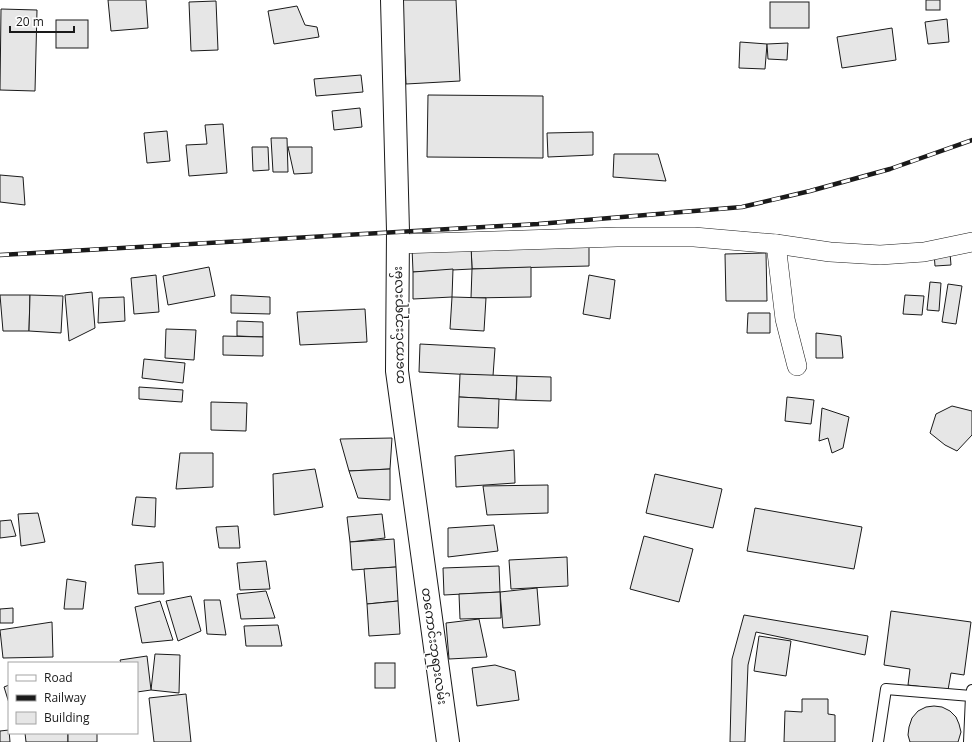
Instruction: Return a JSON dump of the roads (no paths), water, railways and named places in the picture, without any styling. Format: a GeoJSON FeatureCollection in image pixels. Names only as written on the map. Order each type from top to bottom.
{"type":"FeatureCollection","features":[{"type":"Feature","properties":{"kind":"main road","name":"တကောင်းဘုရားလမ်း"},"geometry":{"type":"LineString","coordinates":[[392,0],[398,244],[397,371],[448,742]]}},
{"type":"Feature","properties":{"kind":"street"},"geometry":{"type":"LineString","coordinates":[[398,244],[617,236],[694,237],[776,244],[830,252],[880,255],[924,252],[972,242]]}},
{"type":"Feature","properties":{"kind":"street"},"geometry":{"type":"LineString","coordinates":[[776,244],[785,319],[797,366]]}},
{"type":"Feature","properties":{"kind":"lane"},"geometry":{"type":"LineString","coordinates":[[878,742],[886,690],[972,693],[969,742]]}},
{"type":"Feature","properties":{"kind":"railway"},"geometry":{"type":"LineString","coordinates":[[0,255],[538,224],[742,207],[810,191],[890,169],[972,140]]}}]}
